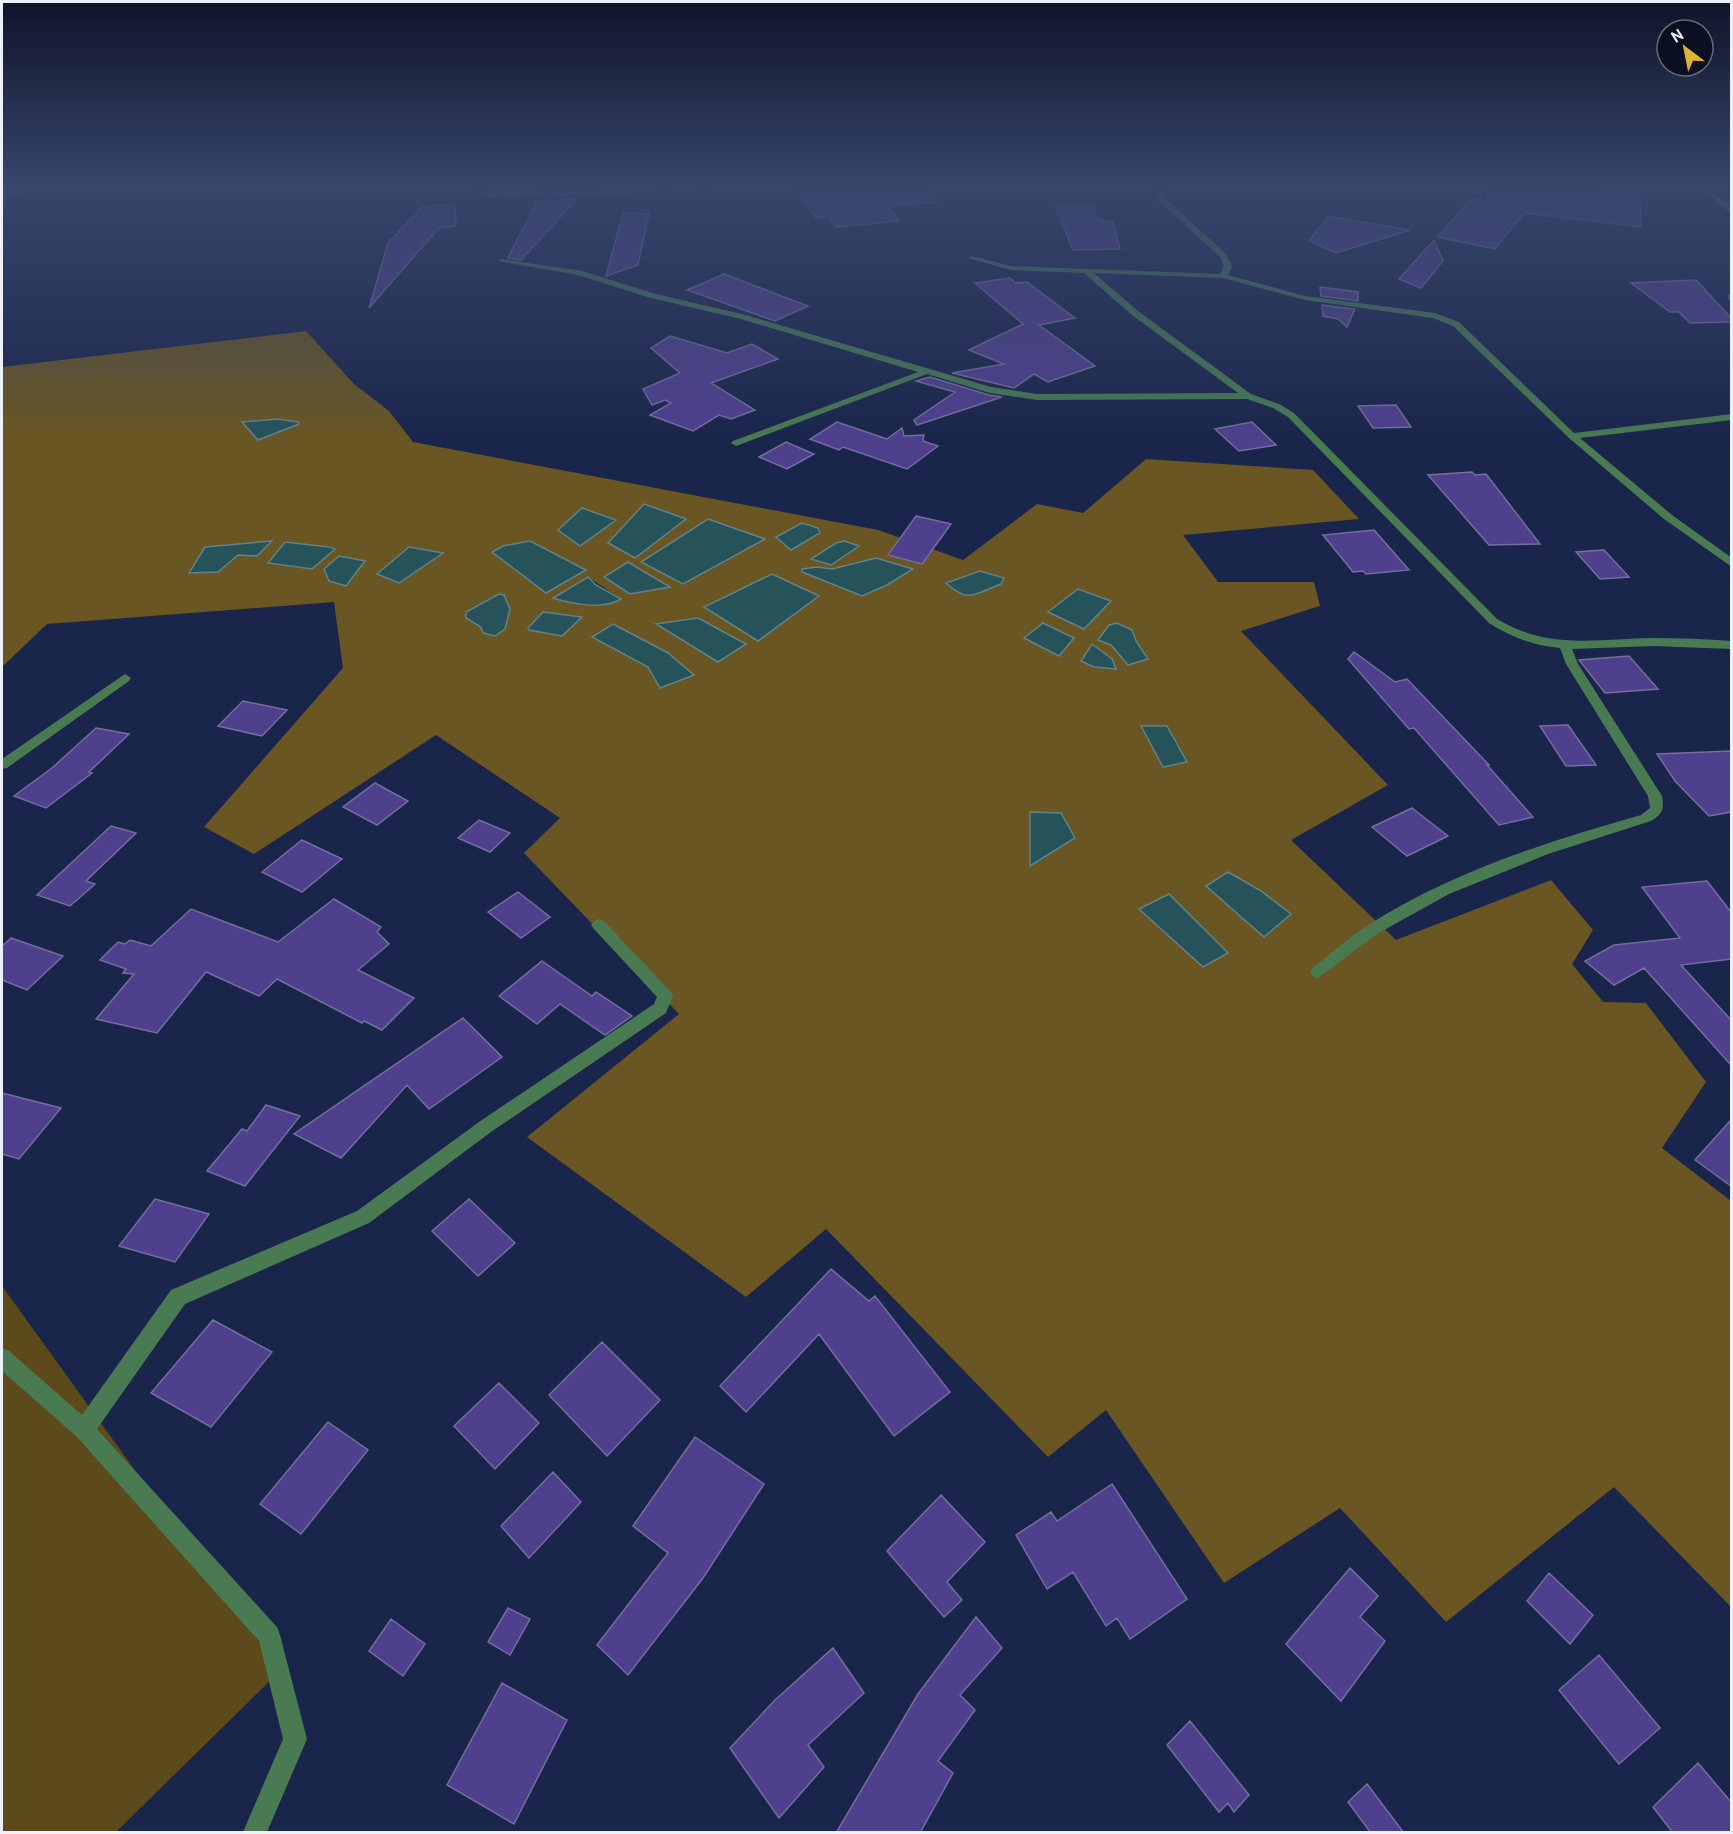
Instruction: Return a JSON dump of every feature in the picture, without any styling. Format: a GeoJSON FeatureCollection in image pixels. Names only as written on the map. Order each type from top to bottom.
{"type":"FeatureCollection","features":[{"type":"Feature","properties":{"kind":"street"},"geometry":{"type":"LineString","coordinates":[[564,271],[579,273],[654,296],[743,317],[990,390],[1037,397],[1248,396]]}},
{"type":"Feature","properties":{"kind":"street"},"geometry":{"type":"LineString","coordinates":[[1076,271],[1223,276],[1278,292],[1330,303],[1446,319],[1456,324],[1572,436],[1668,517],[1731,564]]}},
{"type":"Feature","properties":{"kind":"street"},"geometry":{"type":"LineString","coordinates":[[1086,271],[1135,313],[1248,396],[1276,406],[1291,415],[1493,621],[1511,634],[1565,645],[1654,642],[1731,645]]}},
{"type":"Feature","properties":{"kind":"street"},"geometry":{"type":"LineString","coordinates":[[1223,276],[1226,271]]}},
{"type":"Feature","properties":{"kind":"street"},"geometry":{"type":"LineString","coordinates":[[736,443],[925,372]]}},
{"type":"Feature","properties":{"kind":"street"},"geometry":{"type":"LineString","coordinates":[[1572,436],[1731,417]]}},
{"type":"Feature","properties":{"kind":"street"},"geometry":{"type":"LineString","coordinates":[[1318,972],[1378,926],[1460,880],[1558,843],[1646,818],[1657,810],[1655,796],[1572,664],[1565,645]]}},
{"type":"Feature","properties":{"kind":"street"},"geometry":{"type":"LineString","coordinates":[[2,765],[126,678]]}},
{"type":"Feature","properties":{"kind":"street"},"geometry":{"type":"LineString","coordinates":[[84,1430],[178,1297],[363,1217],[485,1127],[660,1008],[665,996],[599,925]]}},
{"type":"Feature","properties":{"kind":"street"},"geometry":{"type":"LineString","coordinates":[[2,1358],[84,1430],[269,1635],[295,1739],[255,1833]]}},
{"type":"Feature","properties":{"kind":"shaded area"},"geometry":{"type":"Polygon","coordinates":[[[306,331],[354,384],[389,411],[413,442],[878,530],[963,560],[1037,504],[1083,513],[1146,459],[1313,470],[1359,519],[1183,535],[1218,582],[1314,582],[1320,606],[1241,631],[1388,785],[1291,840],[1396,940],[1551,880],[1593,930],[1572,964],[1603,1002],[1646,1003],[1706,1082],[1662,1148],[1731,1201],[1731,1607],[1614,1487],[1446,1622],[1340,1508],[1224,1583],[1106,1410],[1048,1457],[826,1229],[746,1297],[527,1137],[679,1014],[524,853],[560,818],[436,735],[254,854],[204,827],[343,668],[334,602],[47,624],[2,667],[2,367],[306,331]],[[588,577],[554,598],[579,604],[597,605],[620,598],[588,577]],[[1132,630],[1111,645],[1128,665],[1148,659],[1135,641],[1132,630]],[[592,636],[648,667],[660,688],[693,675],[592,636]],[[1228,872],[1207,886],[1241,916],[1291,914],[1261,891],[1228,872]]]}},
{"type":"Feature","properties":{"kind":"shaded area"},"geometry":{"type":"Polygon","coordinates":[[[278,419],[299,424],[258,440],[242,422],[278,419]]]}},
{"type":"Feature","properties":{"kind":"shaded area"},"geometry":{"type":"Polygon","coordinates":[[[644,504],[686,519],[635,558],[608,543],[644,504]]]}},
{"type":"Feature","properties":{"kind":"shaded area"},"geometry":{"type":"Polygon","coordinates":[[[582,508],[616,520],[580,546],[558,530],[582,508]]]}},
{"type":"Feature","properties":{"kind":"shaded area"},"geometry":{"type":"Polygon","coordinates":[[[708,519],[765,539],[683,584],[641,562],[708,519]]]}},
{"type":"Feature","properties":{"kind":"shaded area"},"geometry":{"type":"Polygon","coordinates":[[[802,523],[818,528],[820,533],[791,550],[776,537],[802,523]]]}},
{"type":"Feature","properties":{"kind":"shaded area"},"geometry":{"type":"Polygon","coordinates":[[[272,541],[257,556],[238,555],[218,572],[189,573],[205,547],[272,541]]]}},
{"type":"Feature","properties":{"kind":"shaded area"},"geometry":{"type":"Polygon","coordinates":[[[530,541],[586,570],[546,593],[492,552],[503,546],[530,541]]]}},
{"type":"Feature","properties":{"kind":"shaded area"},"geometry":{"type":"Polygon","coordinates":[[[844,541],[859,546],[831,565],[811,559],[836,543],[844,541]]]}},
{"type":"Feature","properties":{"kind":"shaded area"},"geometry":{"type":"Polygon","coordinates":[[[285,542],[335,549],[312,569],[268,563],[285,542]]]}},
{"type":"Feature","properties":{"kind":"shaded area"},"geometry":{"type":"Polygon","coordinates":[[[409,547],[443,553],[399,583],[377,574],[409,547]]]}},
{"type":"Feature","properties":{"kind":"shaded area"},"geometry":{"type":"Polygon","coordinates":[[[339,556],[365,561],[346,586],[329,581],[324,569],[339,556]]]}},
{"type":"Feature","properties":{"kind":"shaded area"},"geometry":{"type":"Polygon","coordinates":[[[876,558],[913,569],[887,585],[862,596],[802,572],[802,569],[817,567],[832,569],[876,558]]]}},
{"type":"Feature","properties":{"kind":"shaded area"},"geometry":{"type":"Polygon","coordinates":[[[628,562],[670,587],[630,594],[604,577],[628,562]]]}},
{"type":"Feature","properties":{"kind":"shaded area"},"geometry":{"type":"Polygon","coordinates":[[[980,571],[1004,578],[1001,584],[972,595],[960,593],[946,583],[980,571]]]}},
{"type":"Feature","properties":{"kind":"shaded area"},"geometry":{"type":"Polygon","coordinates":[[[772,574],[819,596],[758,641],[704,607],[772,574]]]}},
{"type":"Feature","properties":{"kind":"shaded area"},"geometry":{"type":"Polygon","coordinates":[[[588,577],[596,585],[621,599],[597,605],[578,604],[553,598],[588,577]]]}},
{"type":"Feature","properties":{"kind":"shaded area"},"geometry":{"type":"Polygon","coordinates":[[[1078,589],[1111,601],[1084,629],[1048,612],[1078,589]]]}},
{"type":"Feature","properties":{"kind":"shaded area"},"geometry":{"type":"Polygon","coordinates":[[[499,594],[504,595],[510,609],[505,629],[495,636],[483,633],[481,627],[466,618],[466,612],[499,594]]]}},
{"type":"Feature","properties":{"kind":"shaded area"},"geometry":{"type":"Polygon","coordinates":[[[543,612],[582,617],[562,636],[529,630],[528,628],[543,612]]]}},
{"type":"Feature","properties":{"kind":"shaded area"},"geometry":{"type":"Polygon","coordinates":[[[698,618],[746,644],[718,662],[656,624],[698,618]]]}},
{"type":"Feature","properties":{"kind":"shaded area"},"geometry":{"type":"Polygon","coordinates":[[[1043,623],[1074,638],[1059,656],[1024,638],[1043,623]]]}},
{"type":"Feature","properties":{"kind":"shaded area"},"geometry":{"type":"Polygon","coordinates":[[[1117,623],[1132,630],[1136,641],[1148,659],[1128,665],[1111,645],[1098,640],[1109,625],[1117,623]]]}},
{"type":"Feature","properties":{"kind":"shaded area"},"geometry":{"type":"Polygon","coordinates":[[[613,624],[668,653],[694,675],[660,688],[648,667],[592,637],[613,624]]]}},
{"type":"Feature","properties":{"kind":"shaded area"},"geometry":{"type":"Polygon","coordinates":[[[1092,644],[1112,659],[1116,669],[1094,667],[1081,661],[1092,644]]]}},
{"type":"Feature","properties":{"kind":"shaded area"},"geometry":{"type":"Polygon","coordinates":[[[1141,726],[1167,726],[1187,762],[1163,767],[1141,726]]]}},
{"type":"Feature","properties":{"kind":"shaded area"},"geometry":{"type":"Polygon","coordinates":[[[1030,812],[1061,813],[1075,838],[1030,866],[1030,812]]]}},
{"type":"Feature","properties":{"kind":"shaded area"},"geometry":{"type":"Polygon","coordinates":[[[1228,872],[1261,891],[1291,914],[1264,937],[1206,886],[1228,872]]]}},
{"type":"Feature","properties":{"kind":"shaded area"},"geometry":{"type":"Polygon","coordinates":[[[1169,894],[1228,953],[1203,967],[1139,909],[1169,894]]]}},
{"type":"Feature","properties":{"kind":"shaded area"},"geometry":{"type":"Polygon","coordinates":[[[2,1286],[280,1671],[116,1832],[2,1832],[2,1286]]]}},
{"type":"Feature","properties":{"kind":"building"},"geometry":{"type":"Polygon","coordinates":[[[380,271],[402,271],[369,308],[380,271]]]}},
{"type":"Feature","properties":{"kind":"building"},"geometry":{"type":"Polygon","coordinates":[[[607,271],[622,271],[606,276],[607,271]]]}},
{"type":"Feature","properties":{"kind":"building"},"geometry":{"type":"Polygon","coordinates":[[[1407,271],[1435,271],[1421,288],[1399,279],[1407,271]]]}},
{"type":"Feature","properties":{"kind":"building"},"geometry":{"type":"Polygon","coordinates":[[[724,274],[808,306],[775,321],[687,290],[724,274]]]}},
{"type":"Feature","properties":{"kind":"building"},"geometry":{"type":"Polygon","coordinates":[[[1010,278],[1016,283],[1027,282],[1075,318],[1039,325],[1095,366],[1048,382],[1034,374],[1014,388],[952,373],[1004,364],[969,350],[1023,324],[975,283],[1010,278]]]}},
{"type":"Feature","properties":{"kind":"building"},"geometry":{"type":"Polygon","coordinates":[[[1696,280],[1731,318],[1731,322],[1690,323],[1679,312],[1670,312],[1631,283],[1696,280]]]}},
{"type":"Feature","properties":{"kind":"building"},"geometry":{"type":"Polygon","coordinates":[[[1320,287],[1358,292],[1358,301],[1321,296],[1320,287]]]}},
{"type":"Feature","properties":{"kind":"building"},"geometry":{"type":"Polygon","coordinates":[[[1322,305],[1355,309],[1347,327],[1338,319],[1323,316],[1322,305]]]}},
{"type":"Feature","properties":{"kind":"building"},"geometry":{"type":"Polygon","coordinates":[[[670,336],[727,353],[752,344],[778,359],[711,383],[755,410],[731,419],[719,415],[693,431],[650,415],[671,403],[665,400],[652,405],[643,389],[680,373],[651,348],[670,336]]]}},
{"type":"Feature","properties":{"kind":"building"},"geometry":{"type":"Polygon","coordinates":[[[930,377],[1002,397],[917,425],[914,420],[955,392],[916,381],[930,377]]]}},
{"type":"Feature","properties":{"kind":"building"},"geometry":{"type":"Polygon","coordinates":[[[1396,405],[1411,427],[1373,428],[1358,406],[1396,405]]]}},
{"type":"Feature","properties":{"kind":"building"},"geometry":{"type":"Polygon","coordinates":[[[837,422],[887,439],[902,428],[904,436],[924,435],[923,441],[938,446],[907,469],[843,447],[839,450],[810,439],[837,422]]]}},
{"type":"Feature","properties":{"kind":"building"},"geometry":{"type":"Polygon","coordinates":[[[1252,422],[1276,445],[1239,451],[1215,429],[1252,422]]]}},
{"type":"Feature","properties":{"kind":"building"},"geometry":{"type":"Polygon","coordinates":[[[786,442],[814,454],[787,469],[759,457],[786,442]]]}},
{"type":"Feature","properties":{"kind":"building"},"geometry":{"type":"Polygon","coordinates":[[[1472,472],[1475,475],[1486,474],[1540,544],[1489,545],[1428,475],[1472,472]]]}},
{"type":"Feature","properties":{"kind":"building"},"geometry":{"type":"Polygon","coordinates":[[[916,516],[951,524],[922,564],[888,555],[916,516]]]}},
{"type":"Feature","properties":{"kind":"building"},"geometry":{"type":"Polygon","coordinates":[[[1374,530],[1409,570],[1366,574],[1363,571],[1353,572],[1323,535],[1374,530]]]}},
{"type":"Feature","properties":{"kind":"building"},"geometry":{"type":"Polygon","coordinates":[[[1604,550],[1629,577],[1600,579],[1576,552],[1604,550]]]}},
{"type":"Feature","properties":{"kind":"building"},"geometry":{"type":"Polygon","coordinates":[[[1354,652],[1395,682],[1407,679],[1489,765],[1487,765],[1533,817],[1499,825],[1414,728],[1409,729],[1348,659],[1354,652]]]}},
{"type":"Feature","properties":{"kind":"building"},"geometry":{"type":"Polygon","coordinates":[[[1629,656],[1658,689],[1605,693],[1579,660],[1629,656]]]}},
{"type":"Feature","properties":{"kind":"building"},"geometry":{"type":"Polygon","coordinates":[[[243,701],[287,710],[262,736],[218,726],[243,701]]]}},
{"type":"Feature","properties":{"kind":"building"},"geometry":{"type":"Polygon","coordinates":[[[1568,725],[1596,765],[1566,766],[1540,726],[1568,725]]]}},
{"type":"Feature","properties":{"kind":"building"},"geometry":{"type":"Polygon","coordinates":[[[96,728],[129,734],[89,772],[92,773],[46,808],[14,796],[52,768],[96,728]]]}},
{"type":"Feature","properties":{"kind":"building"},"geometry":{"type":"Polygon","coordinates":[[[1731,751],[1731,812],[1709,816],[1675,781],[1657,754],[1731,751]]]}},
{"type":"Feature","properties":{"kind":"building"},"geometry":{"type":"Polygon","coordinates":[[[375,783],[408,801],[377,825],[343,807],[375,783]]]}},
{"type":"Feature","properties":{"kind":"building"},"geometry":{"type":"Polygon","coordinates":[[[1412,808],[1448,836],[1407,856],[1372,827],[1412,808]]]}},
{"type":"Feature","properties":{"kind":"building"},"geometry":{"type":"Polygon","coordinates":[[[479,820],[510,833],[490,852],[458,838],[479,820]]]}},
{"type":"Feature","properties":{"kind":"building"},"geometry":{"type":"Polygon","coordinates":[[[111,826],[136,833],[86,881],[95,884],[70,906],[37,895],[111,826]]]}},
{"type":"Feature","properties":{"kind":"building"},"geometry":{"type":"Polygon","coordinates":[[[302,840],[342,859],[302,892],[262,872],[302,840]]]}},
{"type":"Feature","properties":{"kind":"building"},"geometry":{"type":"Polygon","coordinates":[[[1707,881],[1731,912],[1731,959],[1681,965],[1731,1020],[1731,1065],[1644,968],[1614,985],[1585,961],[1614,945],[1680,938],[1642,887],[1707,881]]]}},
{"type":"Feature","properties":{"kind":"building"},"geometry":{"type":"Polygon","coordinates":[[[518,892],[550,917],[521,938],[488,912],[518,892]]]}},
{"type":"Feature","properties":{"kind":"building"},"geometry":{"type":"Polygon","coordinates":[[[334,899],[381,927],[377,932],[389,944],[358,970],[414,998],[382,1030],[364,1021],[362,1023],[277,979],[259,996],[206,972],[157,1033],[96,1019],[134,974],[123,973],[126,969],[100,960],[118,942],[125,944],[130,940],[151,946],[191,909],[278,942],[334,899]]]}},
{"type":"Feature","properties":{"kind":"building"},"geometry":{"type":"Polygon","coordinates":[[[11,938],[63,956],[27,990],[2,980],[2,946],[11,938]]]}},
{"type":"Feature","properties":{"kind":"building"},"geometry":{"type":"Polygon","coordinates":[[[542,961],[592,996],[596,992],[632,1016],[605,1035],[560,1004],[537,1024],[499,996],[542,961]]]}},
{"type":"Feature","properties":{"kind":"building"},"geometry":{"type":"Polygon","coordinates":[[[463,1018],[502,1057],[429,1109],[407,1085],[341,1158],[294,1134],[463,1018]]]}},
{"type":"Feature","properties":{"kind":"building"},"geometry":{"type":"Polygon","coordinates":[[[2,1093],[61,1108],[19,1159],[2,1154],[2,1093]]]}},
{"type":"Feature","properties":{"kind":"building"},"geometry":{"type":"Polygon","coordinates":[[[266,1105],[300,1116],[245,1186],[207,1171],[242,1129],[247,1131],[266,1105]]]}},
{"type":"Feature","properties":{"kind":"building"},"geometry":{"type":"Polygon","coordinates":[[[1731,1120],[1731,1186],[1695,1160],[1731,1120]]]}},
{"type":"Feature","properties":{"kind":"building"},"geometry":{"type":"Polygon","coordinates":[[[155,1199],[209,1214],[175,1262],[119,1246],[155,1199]]]}},
{"type":"Feature","properties":{"kind":"building"},"geometry":{"type":"Polygon","coordinates":[[[469,1199],[515,1243],[478,1276],[432,1231],[469,1199]]]}},
{"type":"Feature","properties":{"kind":"building"},"geometry":{"type":"Polygon","coordinates":[[[831,1269],[869,1301],[875,1296],[950,1392],[894,1436],[819,1334],[746,1412],[720,1386],[831,1269]]]}},
{"type":"Feature","properties":{"kind":"building"},"geometry":{"type":"Polygon","coordinates":[[[213,1320],[272,1352],[211,1427],[151,1393],[213,1320]]]}},
{"type":"Feature","properties":{"kind":"building"},"geometry":{"type":"Polygon","coordinates":[[[602,1342],[660,1400],[607,1456],[549,1395],[602,1342]]]}},
{"type":"Feature","properties":{"kind":"building"},"geometry":{"type":"Polygon","coordinates":[[[499,1383],[539,1423],[495,1469],[454,1426],[499,1383]]]}},
{"type":"Feature","properties":{"kind":"building"},"geometry":{"type":"Polygon","coordinates":[[[328,1422],[368,1450],[301,1534],[260,1504],[328,1422]]]}},
{"type":"Feature","properties":{"kind":"building"},"geometry":{"type":"Polygon","coordinates":[[[695,1437],[764,1484],[703,1578],[628,1675],[597,1645],[668,1553],[633,1526],[695,1437]]]}},
{"type":"Feature","properties":{"kind":"building"},"geometry":{"type":"Polygon","coordinates":[[[553,1472],[581,1502],[529,1558],[501,1526],[553,1472]]]}},
{"type":"Feature","properties":{"kind":"building"},"geometry":{"type":"Polygon","coordinates":[[[1112,1484],[1187,1599],[1130,1639],[1117,1618],[1106,1626],[1073,1572],[1047,1589],[1016,1535],[1051,1512],[1057,1521],[1112,1484]]]}},
{"type":"Feature","properties":{"kind":"building"},"geometry":{"type":"Polygon","coordinates":[[[941,1495],[985,1542],[947,1582],[962,1600],[944,1617],[887,1551],[941,1495]]]}},
{"type":"Feature","properties":{"kind":"building"},"geometry":{"type":"Polygon","coordinates":[[[1350,1568],[1378,1596],[1360,1617],[1385,1641],[1341,1701],[1286,1644],[1350,1568]]]}},
{"type":"Feature","properties":{"kind":"building"},"geometry":{"type":"Polygon","coordinates":[[[1549,1573],[1593,1615],[1570,1644],[1527,1601],[1549,1573]]]}},
{"type":"Feature","properties":{"kind":"building"},"geometry":{"type":"Polygon","coordinates":[[[508,1608],[530,1619],[510,1655],[488,1642],[508,1608]]]}},
{"type":"Feature","properties":{"kind":"building"},"geometry":{"type":"Polygon","coordinates":[[[976,1617],[1002,1648],[960,1695],[975,1710],[938,1761],[953,1773],[920,1833],[836,1833],[918,1694],[976,1617]]]}},
{"type":"Feature","properties":{"kind":"building"},"geometry":{"type":"Polygon","coordinates":[[[391,1619],[425,1644],[403,1676],[369,1651],[391,1619]]]}},
{"type":"Feature","properties":{"kind":"building"},"geometry":{"type":"Polygon","coordinates":[[[833,1648],[864,1693],[808,1745],[824,1767],[779,1818],[730,1748],[775,1700],[833,1648]]]}},
{"type":"Feature","properties":{"kind":"building"},"geometry":{"type":"Polygon","coordinates":[[[1599,1655],[1660,1728],[1619,1764],[1559,1690],[1599,1655]]]}},
{"type":"Feature","properties":{"kind":"building"},"geometry":{"type":"Polygon","coordinates":[[[502,1683],[567,1720],[514,1824],[447,1785],[502,1683]]]}},
{"type":"Feature","properties":{"kind":"building"},"geometry":{"type":"Polygon","coordinates":[[[1190,1721],[1249,1795],[1234,1812],[1228,1803],[1219,1812],[1167,1745],[1190,1721]]]}},
{"type":"Feature","properties":{"kind":"building"},"geometry":{"type":"Polygon","coordinates":[[[1698,1763],[1731,1802],[1731,1833],[1673,1833],[1653,1807],[1698,1763]]]}},
{"type":"Feature","properties":{"kind":"building"},"geometry":{"type":"Polygon","coordinates":[[[1367,1784],[1404,1833],[1371,1833],[1348,1802],[1367,1784]]]}}]}
